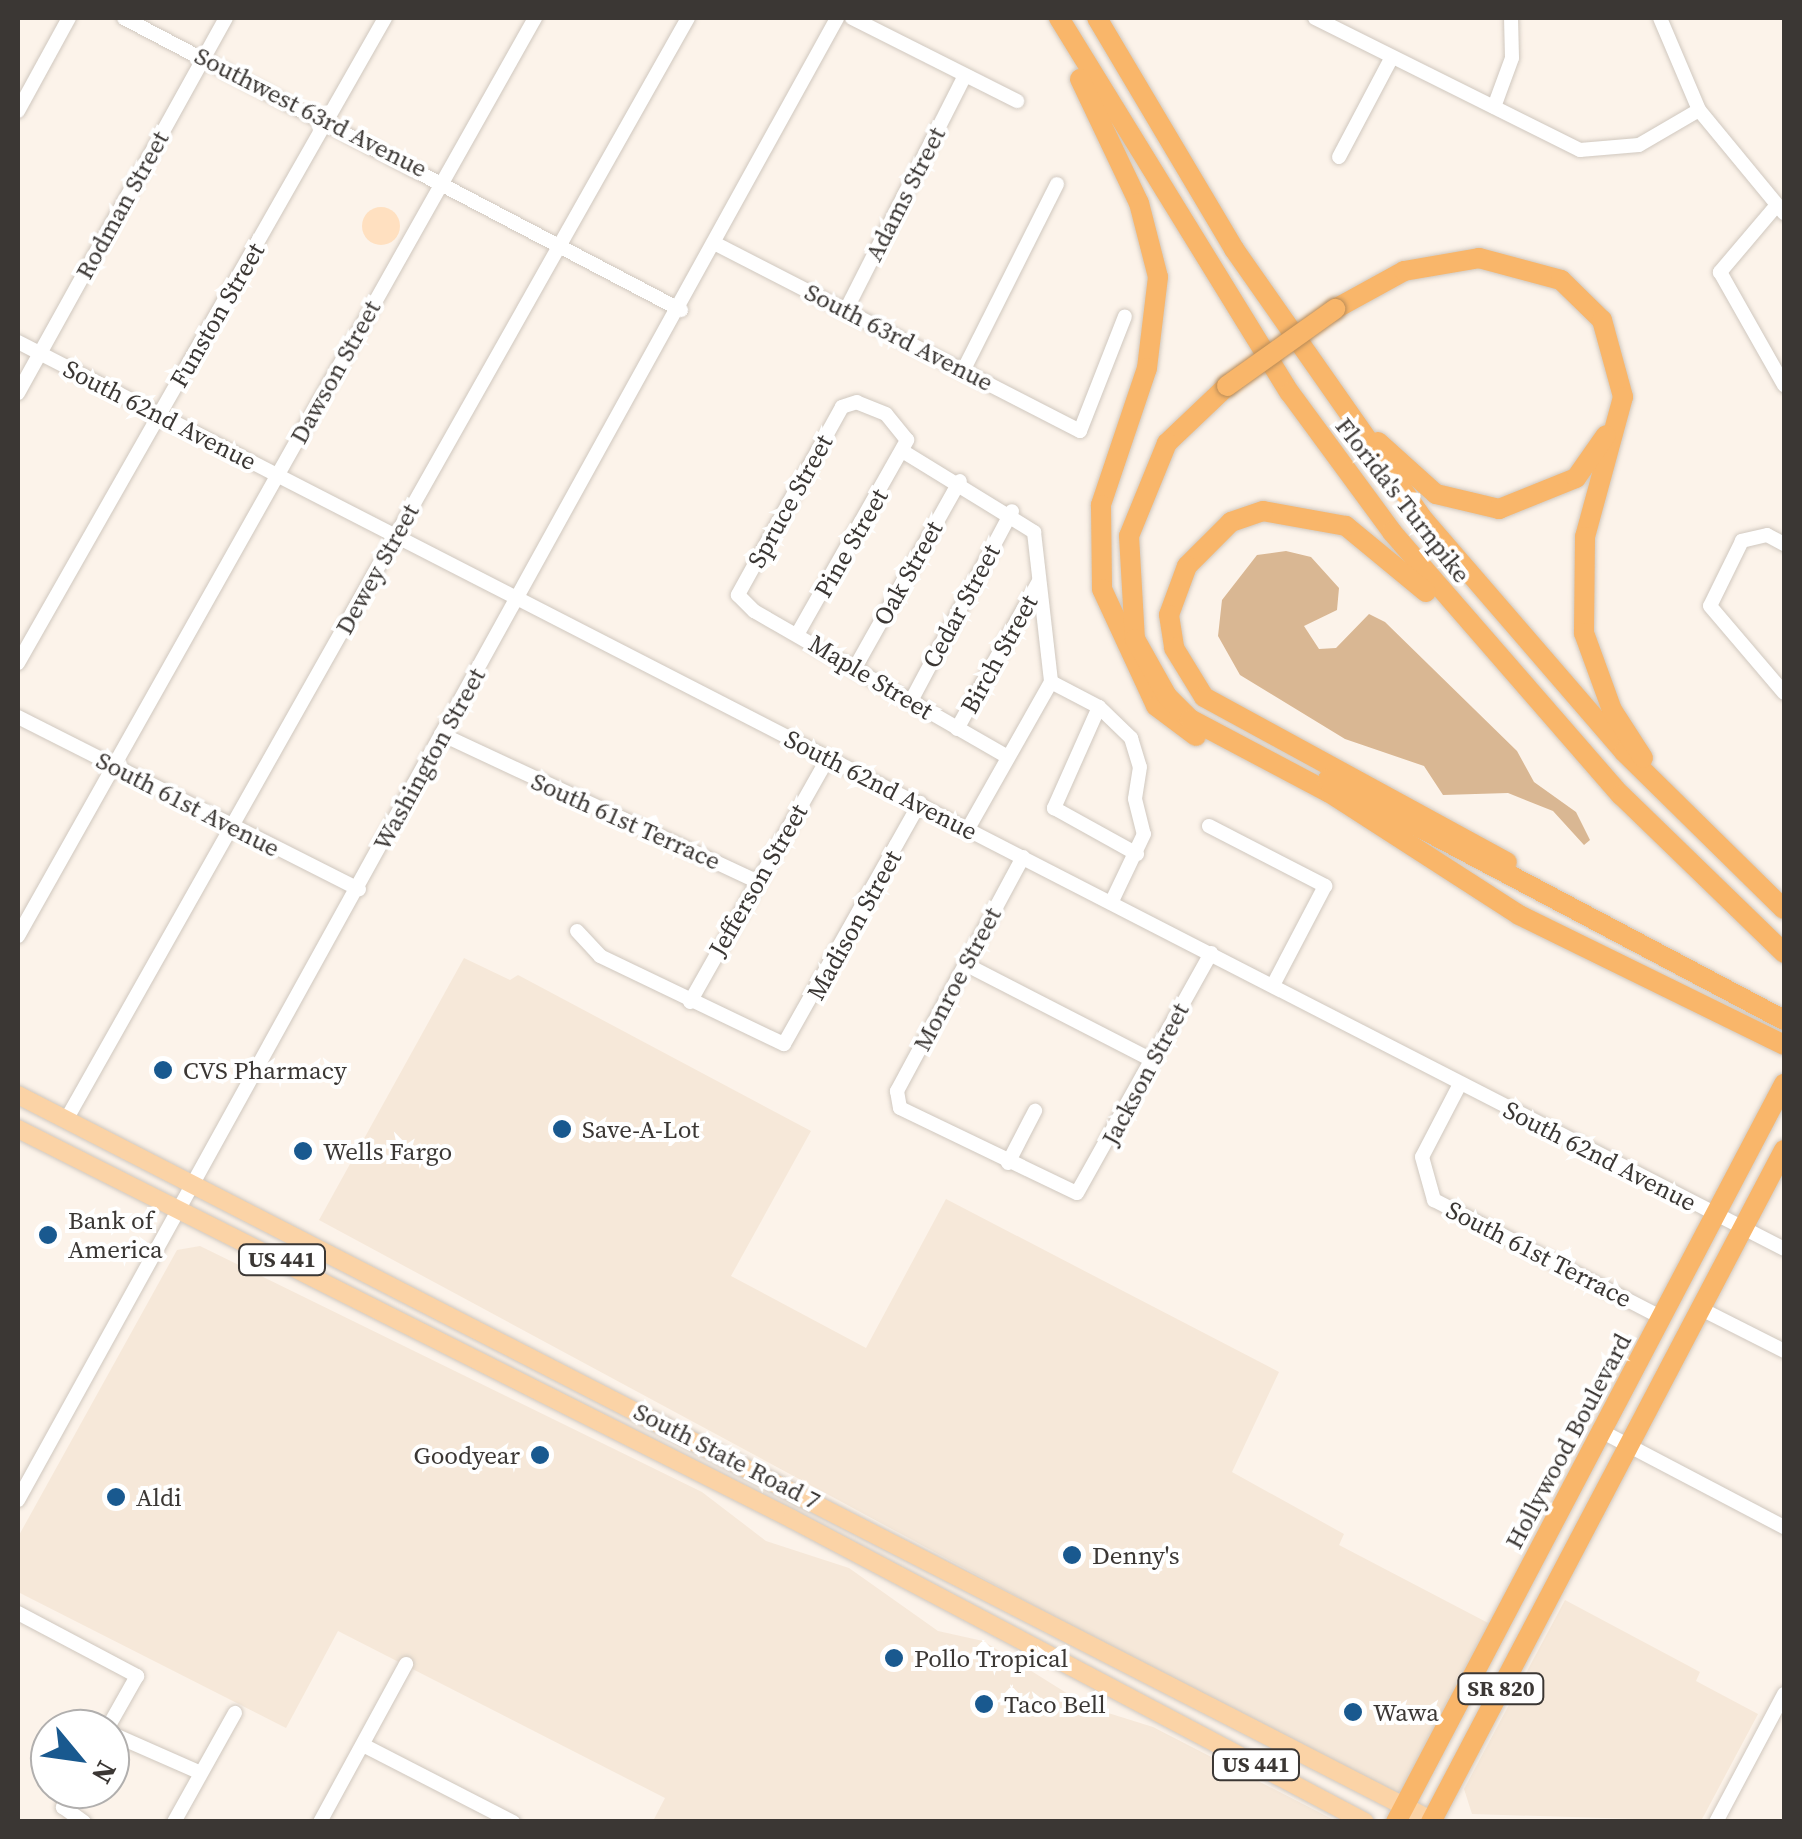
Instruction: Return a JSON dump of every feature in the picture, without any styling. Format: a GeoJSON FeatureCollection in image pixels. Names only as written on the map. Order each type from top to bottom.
{"type":"FeatureCollection","features":[{"type":"Feature","properties":{"kind":"highway","name":"Florida's Turnpike"},"geometry":{"type":"LineString","coordinates":[[1056,18],[1290,393],[1530,696],[1784,953]]}},
{"type":"Feature","properties":{"kind":"highway"},"geometry":{"type":"LineString","coordinates":[[1056,18],[1139,203],[1158,277],[1147,368],[1100,505],[1113,626],[1156,706],[1180,727],[1372,824]]}},
{"type":"Feature","properties":{"kind":"highway","name":"Florida's Turnpike"},"geometry":{"type":"LineString","coordinates":[[1097,18],[1334,398],[1488,599],[1669,797],[1784,909]]}},
{"type":"Feature","properties":{"kind":"highway"},"geometry":{"type":"LineString","coordinates":[[1669,797],[1612,710],[1584,633],[1585,537],[1623,397],[1602,320],[1561,280],[1479,258],[1404,271],[1175,433],[1138,500],[1126,555],[1135,639],[1190,719],[1585,952],[1784,1046]]}},
{"type":"Feature","properties":{"kind":"highway"},"geometry":{"type":"LineString","coordinates":[[1334,398],[1436,494],[1499,509],[1576,478],[1603,443],[1615,399],[1610,352],[1595,323],[1574,299],[1526,273],[1468,269],[1412,280],[1337,315]]}},
{"type":"Feature","properties":{"kind":"highway"},"geometry":{"type":"LineString","coordinates":[[1230,391],[1183,440],[1144,518],[1140,604],[1160,669],[1199,709],[1523,877]]}},
{"type":"Feature","properties":{"kind":"highway"},"geometry":{"type":"LineString","coordinates":[[1530,696],[1378,545],[1321,516],[1263,511],[1231,522],[1175,587],[1174,648],[1204,697],[1784,1020]]}},
{"type":"Feature","properties":{"kind":"highway"},"geometry":{"type":"LineString","coordinates":[[1761,1008],[1784,1009]]}},
{"type":"Feature","properties":{"kind":"highway","name":"Hollywood Boulevard"},"geometry":{"type":"LineString","coordinates":[[1401,1814],[1784,1084]]}},
{"type":"Feature","properties":{"kind":"highway","name":"SR 820"},"geometry":{"type":"LineString","coordinates":[[1433,1821],[1784,1150]]}},
{"type":"Feature","properties":{"kind":"main road","name":"South State Road 7"},"geometry":{"type":"LineString","coordinates":[[18,1095],[522,1352],[1401,1814],[1433,1821]]}},
{"type":"Feature","properties":{"kind":"main road","name":"South State Road 7"},"geometry":{"type":"LineString","coordinates":[[20,1137],[180,1209],[486,1364],[1365,1822]]}},
{"type":"Feature","properties":{"kind":"main road"},"geometry":{"type":"LineString","coordinates":[[486,1364],[522,1352]]}},
{"type":"Feature","properties":{"kind":"main road"},"geometry":{"type":"LineString","coordinates":[[486,1364],[545,1364]]}},
{"type":"Feature","properties":{"kind":"street"},"geometry":{"type":"LineString","coordinates":[[18,111],[69,18]]}},
{"type":"Feature","properties":{"kind":"street","name":"Southwest 63rd Avenue"},"geometry":{"type":"LineString","coordinates":[[124,18],[443,180]]}},
{"type":"Feature","properties":{"kind":"street","name":"Rodman Street"},"geometry":{"type":"LineString","coordinates":[[18,393],[226,18]]}},
{"type":"Feature","properties":{"kind":"street","name":"Funston Street"},"geometry":{"type":"LineString","coordinates":[[18,663],[385,18]]}},
{"type":"Feature","properties":{"kind":"street","name":"Dawson Street"},"geometry":{"type":"LineString","coordinates":[[18,936],[534,18]]}},
{"type":"Feature","properties":{"kind":"street","name":"Dewey Street"},"geometry":{"type":"LineString","coordinates":[[66,1120],[688,18]]}},
{"type":"Feature","properties":{"kind":"street","name":"Washington Street"},"geometry":{"type":"LineString","coordinates":[[18,1500],[516,600],[718,246],[837,18]]}},
{"type":"Feature","properties":{"kind":"street"},"geometry":{"type":"LineString","coordinates":[[852,18],[1017,101]]}},
{"type":"Feature","properties":{"kind":"street"},"geometry":{"type":"LineString","coordinates":[[1315,18],[1580,150],[1616,152],[1699,110]]}},
{"type":"Feature","properties":{"kind":"street"},"geometry":{"type":"LineString","coordinates":[[1494,106],[1512,58],[1511,18]]}},
{"type":"Feature","properties":{"kind":"street"},"geometry":{"type":"LineString","coordinates":[[1660,18],[1699,110],[1780,210],[1720,272],[1784,385]]}},
{"type":"Feature","properties":{"kind":"street"},"geometry":{"type":"LineString","coordinates":[[1339,157],[1392,57]]}},
{"type":"Feature","properties":{"kind":"street","name":"Adams Street"},"geometry":{"type":"LineString","coordinates":[[846,310],[964,77]]}},
{"type":"Feature","properties":{"kind":"street"},"geometry":{"type":"LineString","coordinates":[[443,180],[561,241],[680,310]]}},
{"type":"Feature","properties":{"kind":"street"},"geometry":{"type":"LineString","coordinates":[[964,369],[1057,184]]}},
{"type":"Feature","properties":{"kind":"street","name":"South 63rd Avenue"},"geometry":{"type":"LineString","coordinates":[[718,246],[1080,431],[1124,316]]}},
{"type":"Feature","properties":{"kind":"street","name":"South 62nd Avenue"},"geometry":{"type":"LineString","coordinates":[[18,342],[1784,1249]]}},
{"type":"Feature","properties":{"kind":"street","name":"Spruce Street"},"geometry":{"type":"LineString","coordinates":[[738,594],[842,406],[886,414],[905,432],[904,452]]}},
{"type":"Feature","properties":{"kind":"street"},"geometry":{"type":"LineString","coordinates":[[904,452],[1012,511],[1034,532],[1051,682],[968,829]]}},
{"type":"Feature","properties":{"kind":"street","name":"Pine Street"},"geometry":{"type":"LineString","coordinates":[[798,633],[904,452]]}},
{"type":"Feature","properties":{"kind":"street","name":"Oak Street"},"geometry":{"type":"LineString","coordinates":[[856,666],[960,481]]}},
{"type":"Feature","properties":{"kind":"street","name":"Cedar Street"},"geometry":{"type":"LineString","coordinates":[[910,700],[1012,511]]}},
{"type":"Feature","properties":{"kind":"street"},"geometry":{"type":"LineString","coordinates":[[1784,544],[1752,534],[1710,606],[1784,693]]}},
{"type":"Feature","properties":{"kind":"street","name":"Birch Street"},"geometry":{"type":"LineString","coordinates":[[957,729],[1040,580]]}},
{"type":"Feature","properties":{"kind":"street","name":"Maple Street"},"geometry":{"type":"LineString","coordinates":[[738,594],[1008,757]]}},
{"type":"Feature","properties":{"kind":"street"},"geometry":{"type":"LineString","coordinates":[[1051,682],[1099,707],[1131,738],[1140,767],[1135,799],[1144,834],[1112,901]]}},
{"type":"Feature","properties":{"kind":"street"},"geometry":{"type":"LineString","coordinates":[[1099,707],[1054,808],[1136,854]]}},
{"type":"Feature","properties":{"kind":"street","name":"South 61st Avenue"},"geometry":{"type":"LineString","coordinates":[[18,717],[358,889]]}},
{"type":"Feature","properties":{"kind":"street","name":"South 61st Terrace"},"geometry":{"type":"LineString","coordinates":[[442,734],[756,881]]}},
{"type":"Feature","properties":{"kind":"street","name":"Jefferson Street"},"geometry":{"type":"LineString","coordinates":[[690,1002],[828,758]]}},
{"type":"Feature","properties":{"kind":"street","name":"Madison Street"},"geometry":{"type":"LineString","coordinates":[[690,1002],[784,1044],[920,803]]}},
{"type":"Feature","properties":{"kind":"street"},"geometry":{"type":"LineString","coordinates":[[1209,826],[1325,886],[1273,985]]}},
{"type":"Feature","properties":{"kind":"street","name":"Monroe Street"},"geometry":{"type":"LineString","coordinates":[[1008,1162],[894,1103],[1023,857]]}},
{"type":"Feature","properties":{"kind":"street"},"geometry":{"type":"LineString","coordinates":[[577,931],[600,956],[690,1002]]}},
{"type":"Feature","properties":{"kind":"street","name":"Jackson Street"},"geometry":{"type":"LineString","coordinates":[[1008,1162],[1077,1193],[1211,953]]}},
{"type":"Feature","properties":{"kind":"street"},"geometry":{"type":"LineString","coordinates":[[965,964],[1152,1060]]}},
{"type":"Feature","properties":{"kind":"street","name":"South 61st Terrace"},"geometry":{"type":"LineString","coordinates":[[1460,1084],[1422,1157],[1424,1182],[1434,1200],[1661,1317]]}},
{"type":"Feature","properties":{"kind":"street"},"geometry":{"type":"LineString","coordinates":[[1008,1162],[1035,1111]]}},
{"type":"Feature","properties":{"kind":"street"},"geometry":{"type":"LineString","coordinates":[[1700,1309],[1784,1351]]}},
{"type":"Feature","properties":{"kind":"street"},"geometry":{"type":"LineString","coordinates":[[1601,1432],[1784,1528]]}},
{"type":"Feature","properties":{"kind":"street"},"geometry":{"type":"LineString","coordinates":[[18,1613],[137,1676],[120,1709]]}},
{"type":"Feature","properties":{"kind":"street"},"geometry":{"type":"LineString","coordinates":[[320,1822],[406,1664]]}},
{"type":"Feature","properties":{"kind":"street"},"geometry":{"type":"LineString","coordinates":[[1716,1822],[1784,1694]]}},
{"type":"Feature","properties":{"kind":"street"},"geometry":{"type":"LineString","coordinates":[[174,1822],[235,1713]]}},
{"type":"Feature","properties":{"kind":"street"},"geometry":{"type":"LineString","coordinates":[[130,1741],[202,1773]]}},
{"type":"Feature","properties":{"kind":"street"},"geometry":{"type":"LineString","coordinates":[[363,1744],[513,1822]]}},
{"type":"Feature","properties":{"kind":"shaded area"},"geometry":{"type":"Polygon","coordinates":[[[381,207],[394,213],[400,226],[394,239],[381,245],[368,239],[362,226],[368,213],[381,207]]]}},
{"type":"Feature","properties":{"kind":"shaded area"},"geometry":{"type":"Polygon","coordinates":[[[1286,551],[1311,557],[1339,588],[1337,610],[1304,626],[1319,649],[1336,648],[1369,614],[1385,622],[1517,751],[1534,782],[1576,812],[1590,840],[1584,845],[1553,811],[1508,793],[1443,795],[1424,766],[1345,739],[1240,675],[1218,636],[1222,600],[1257,555],[1286,551]]]}},
{"type":"Feature","properties":{"kind":"shaded area"},"geometry":{"type":"Polygon","coordinates":[[[464,958],[510,980],[518,975],[811,1131],[731,1276],[866,1348],[946,1199],[1279,1372],[1232,1472],[1344,1534],[1339,1545],[1492,1625],[1398,1802],[319,1220],[464,958]]]}},
{"type":"Feature","properties":{"kind":"shaded area"},"geometry":{"type":"Polygon","coordinates":[[[200,1246],[702,1492],[766,1541],[849,1568],[938,1631],[983,1641],[1089,1707],[1153,1727],[1336,1821],[653,1821],[665,1798],[338,1631],[286,1728],[18,1592],[18,1537],[177,1250],[200,1246]]]}},
{"type":"Feature","properties":{"kind":"shaded area"},"geometry":{"type":"Polygon","coordinates":[[[1565,1600],[1700,1672],[1696,1681],[1758,1714],[1701,1821],[1472,1814],[1464,1789],[1565,1600]]]}},
{"type":"Feature","properties":{"kind":"place","name":"CVS Pharmacy"},"geometry":{"type":"Point","coordinates":[163,1070]}},
{"type":"Feature","properties":{"kind":"place","name":"Save-A-Lot"},"geometry":{"type":"Point","coordinates":[562,1129]}},
{"type":"Feature","properties":{"kind":"place","name":"Wells Fargo"},"geometry":{"type":"Point","coordinates":[303,1151]}},
{"type":"Feature","properties":{"kind":"place","name":"Bank of America"},"geometry":{"type":"Point","coordinates":[48,1235]}},
{"type":"Feature","properties":{"kind":"place","name":"Goodyear"},"geometry":{"type":"Point","coordinates":[540,1455]}},
{"type":"Feature","properties":{"kind":"place","name":"Aldi"},"geometry":{"type":"Point","coordinates":[116,1497]}},
{"type":"Feature","properties":{"kind":"place","name":"Denny's"},"geometry":{"type":"Point","coordinates":[1072,1555]}},
{"type":"Feature","properties":{"kind":"place","name":"Pollo Tropical"},"geometry":{"type":"Point","coordinates":[894,1658]}},
{"type":"Feature","properties":{"kind":"place","name":"Taco Bell"},"geometry":{"type":"Point","coordinates":[984,1704]}},
{"type":"Feature","properties":{"kind":"place","name":"Wawa"},"geometry":{"type":"Point","coordinates":[1353,1712]}}]}
